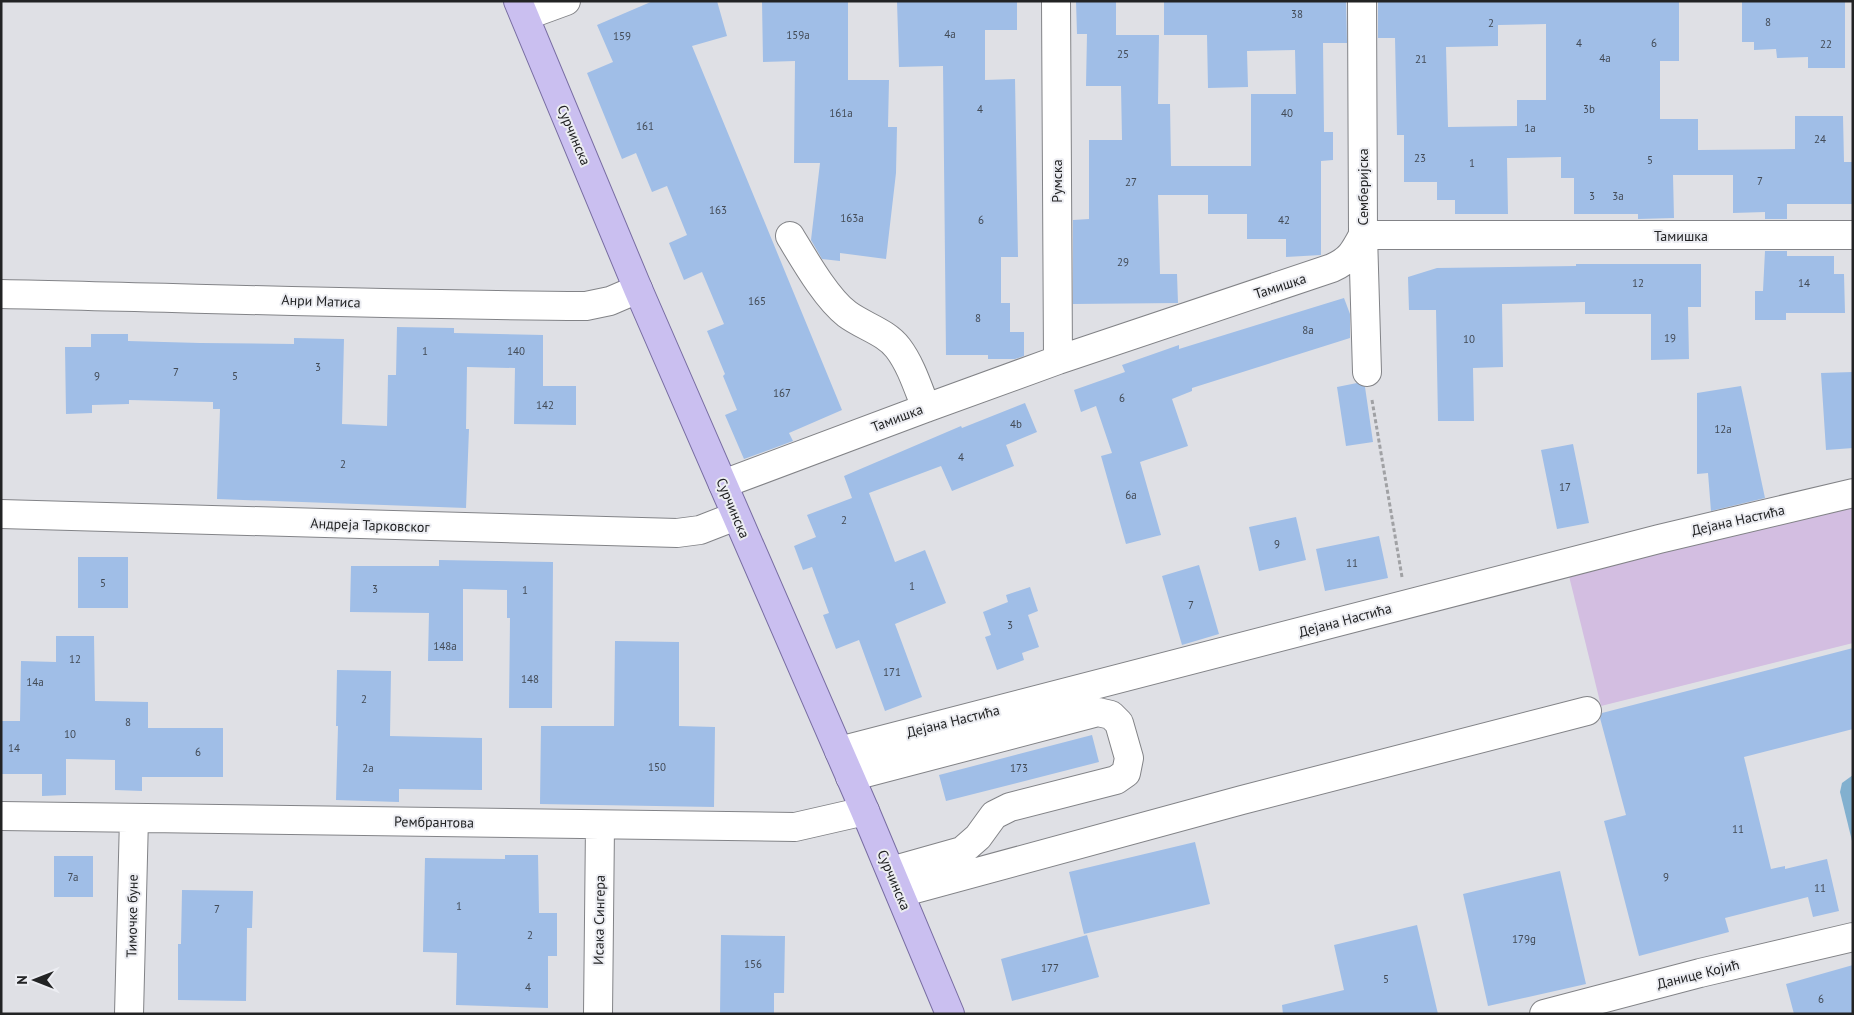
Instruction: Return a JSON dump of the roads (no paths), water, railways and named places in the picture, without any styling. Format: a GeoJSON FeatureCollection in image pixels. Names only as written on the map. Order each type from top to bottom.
{"type":"FeatureCollection","features":[{"type":"Feature","properties":{"kind":"main road","name":"Сурчинска"},"geometry":{"type":"LineString","coordinates":[[522,9],[638,289],[850,776],[950,1014]]}},
{"type":"Feature","properties":{"kind":"street"},"geometry":{"type":"LineString","coordinates":[[522,9],[566,1]]}},
{"type":"Feature","properties":{"kind":"street","name":"Румска"},"geometry":{"type":"LineString","coordinates":[[1056,1],[1058,360]]}},
{"type":"Feature","properties":{"kind":"street","name":"Семберијска"},"geometry":{"type":"LineString","coordinates":[[1362,1],[1363,235],[1367,372]]}},
{"type":"Feature","properties":{"kind":"street","name":"Тамишка"},"geometry":{"type":"LineString","coordinates":[[723,484],[1058,360],[1332,268],[1344,263],[1352,255],[1363,235],[1853,235]]}},
{"type":"Feature","properties":{"kind":"street"},"geometry":{"type":"LineString","coordinates":[[790,236],[828,294],[845,313],[886,337],[897,346],[904,356],[926,408]]}},
{"type":"Feature","properties":{"kind":"street","name":"Анри Матиса"},"geometry":{"type":"LineString","coordinates":[[1,294],[431,305],[586,306],[610,301],[638,289]]}},
{"type":"Feature","properties":{"kind":"street","name":"Дејана Настића"},"geometry":{"type":"LineString","coordinates":[[839,751],[1659,539],[1853,493]]}},
{"type":"Feature","properties":{"kind":"street","name":"Андреја Тарковског"},"geometry":{"type":"LineString","coordinates":[[1,514],[677,533],[700,530],[736,516]]}},
{"type":"Feature","properties":{"kind":"street"},"geometry":{"type":"LineString","coordinates":[[895,882],[1242,800],[1587,710]]}},
{"type":"Feature","properties":{"kind":"street"},"geometry":{"type":"LineString","coordinates":[[850,776],[1098,712],[1111,715],[1119,723],[1129,758],[1126,773],[1116,780],[1010,807],[994,815],[978,837],[962,851],[895,882]]}},
{"type":"Feature","properties":{"kind":"street","name":"Рембрантова"},"geometry":{"type":"LineString","coordinates":[[1,816],[795,827],[865,811]]}},
{"type":"Feature","properties":{"kind":"street","name":"Тимочке буне"},"geometry":{"type":"LineString","coordinates":[[129,1014],[134,818]]}},
{"type":"Feature","properties":{"kind":"street","name":"Исака Сингера"},"geometry":{"type":"LineString","coordinates":[[598,1014],[600,825]]}},
{"type":"Feature","properties":{"kind":"street","name":"Данице Којић"},"geometry":{"type":"LineString","coordinates":[[1544,1014],[1700,973],[1853,937]]}},
{"type":"Feature","properties":{"kind":"water"},"geometry":{"type":"Polygon","coordinates":[[[1853,775],[1853,845],[1840,792],[1842,783],[1853,775]]]}}]}
